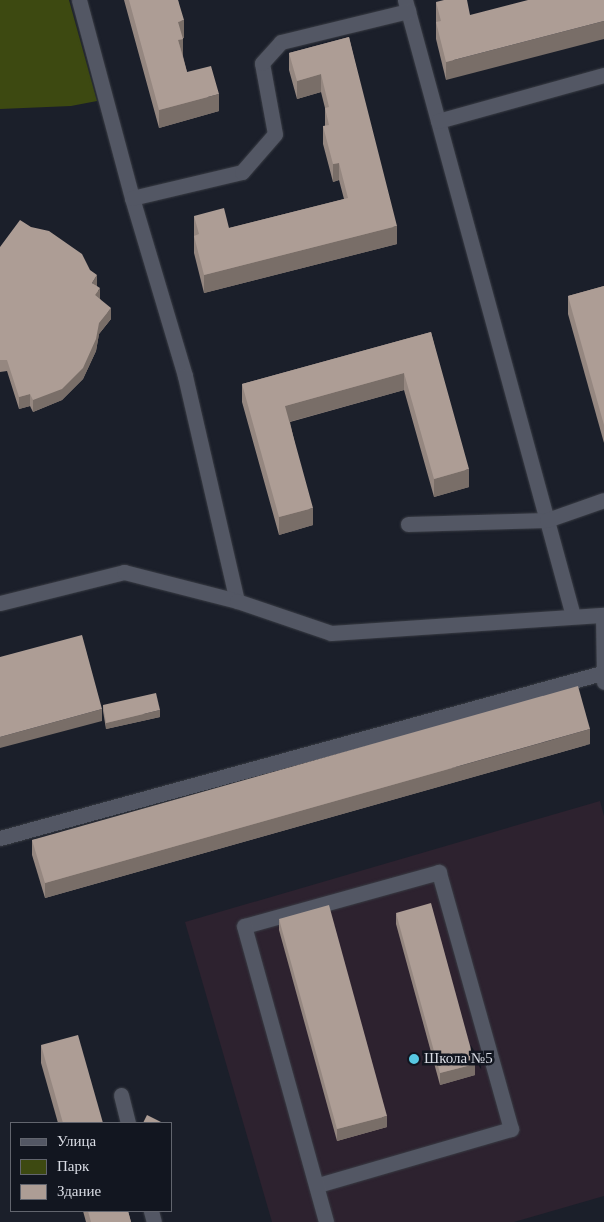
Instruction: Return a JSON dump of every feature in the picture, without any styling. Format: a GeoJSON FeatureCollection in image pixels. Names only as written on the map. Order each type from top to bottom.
{"type":"FeatureCollection","features":[{"type":"Feature","properties":{"kind":"street"},"geometry":{"type":"LineString","coordinates":[[79,0],[132,198],[185,376],[237,601]]}},
{"type":"Feature","properties":{"kind":"street"},"geometry":{"type":"LineString","coordinates":[[132,198],[242,172],[276,134],[262,63],[281,42],[406,6],[573,616]]}},
{"type":"Feature","properties":{"kind":"street"},"geometry":{"type":"LineString","coordinates":[[438,121],[604,75]]}},
{"type":"Feature","properties":{"kind":"street"},"geometry":{"type":"LineString","coordinates":[[408,524],[547,520],[604,500]]}},
{"type":"Feature","properties":{"kind":"street"},"geometry":{"type":"LineString","coordinates":[[0,603],[124,572],[237,601],[331,633],[604,615],[603,678],[0,838]]}},
{"type":"Feature","properties":{"kind":"street"},"geometry":{"type":"LineString","coordinates":[[318,1185],[511,1130],[439,872],[244,926],[318,1185],[326,1222]]}},
{"type":"Feature","properties":{"kind":"street"},"geometry":{"type":"LineString","coordinates":[[121,1095],[128,1122]]}},
{"type":"Feature","properties":{"kind":"shaded area","name":"Школа №5"},"geometry":{"type":"Polygon","coordinates":[[[600,801],[604,816],[604,1196],[514,1222],[272,1222],[185,922],[600,801]]]}},
{"type":"Feature","properties":{"kind":"green space"},"geometry":{"type":"Polygon","coordinates":[[[0,0],[69,0],[97,101],[71,106],[0,109],[0,0]]]}},
{"type":"Feature","properties":{"kind":"building"},"geometry":{"type":"Polygon","coordinates":[[[129,0],[178,0],[184,20],[178,22],[183,39],[178,40],[187,72],[211,66],[219,94],[159,110],[129,0]]]}},
{"type":"Feature","properties":{"kind":"building"},"geometry":{"type":"Polygon","coordinates":[[[467,0],[470,15],[528,0],[604,0],[604,21],[446,62],[436,22],[441,21],[436,2],[467,0]]]}},
{"type":"Feature","properties":{"kind":"building"},"geometry":{"type":"Polygon","coordinates":[[[349,37],[397,226],[204,275],[194,236],[199,234],[194,216],[224,208],[229,228],[348,198],[339,163],[333,164],[323,126],[329,125],[325,108],[329,107],[321,74],[297,81],[289,53],[349,37]]]}},
{"type":"Feature","properties":{"kind":"building"},"geometry":{"type":"Polygon","coordinates":[[[20,220],[31,227],[49,231],[82,254],[90,270],[97,275],[92,283],[100,288],[95,295],[111,308],[99,323],[96,339],[83,368],[62,389],[33,400],[30,394],[19,397],[7,360],[0,360],[0,247],[20,220]]]}},
{"type":"Feature","properties":{"kind":"building"},"geometry":{"type":"Polygon","coordinates":[[[604,286],[604,425],[568,296],[604,286]]]}},
{"type":"Feature","properties":{"kind":"building"},"geometry":{"type":"Polygon","coordinates":[[[431,332],[469,469],[434,479],[404,373],[285,406],[313,508],[279,517],[242,384],[431,332]]]}},
{"type":"Feature","properties":{"kind":"building"},"geometry":{"type":"Polygon","coordinates":[[[82,635],[102,709],[0,737],[0,657],[82,635]]]}},
{"type":"Feature","properties":{"kind":"building"},"geometry":{"type":"Polygon","coordinates":[[[578,686],[590,729],[45,883],[32,840],[578,686]]]}},
{"type":"Feature","properties":{"kind":"building"},"geometry":{"type":"Polygon","coordinates":[[[156,693],[160,710],[106,723],[103,705],[156,693]]]}},
{"type":"Feature","properties":{"kind":"building"},"geometry":{"type":"Polygon","coordinates":[[[431,903],[475,1064],[440,1073],[396,913],[431,903]]]}},
{"type":"Feature","properties":{"kind":"building"},"geometry":{"type":"Polygon","coordinates":[[[329,905],[387,1116],[337,1129],[279,919],[329,905]]]}},
{"type":"Feature","properties":{"kind":"building"},"geometry":{"type":"Polygon","coordinates":[[[78,1035],[103,1122],[63,1122],[41,1045],[78,1035]]]}},
{"type":"Feature","properties":{"kind":"building"},"geometry":{"type":"Polygon","coordinates":[[[147,1115],[161,1122],[144,1122],[147,1115]]]}},
{"type":"Feature","properties":{"kind":"building"},"geometry":{"type":"Polygon","coordinates":[[[88,1212],[128,1212],[131,1222],[91,1222],[88,1212]]]}},
{"type":"Feature","properties":{"kind":"place","name":"Школа №5"},"geometry":{"type":"Point","coordinates":[414,1059]}}]}
